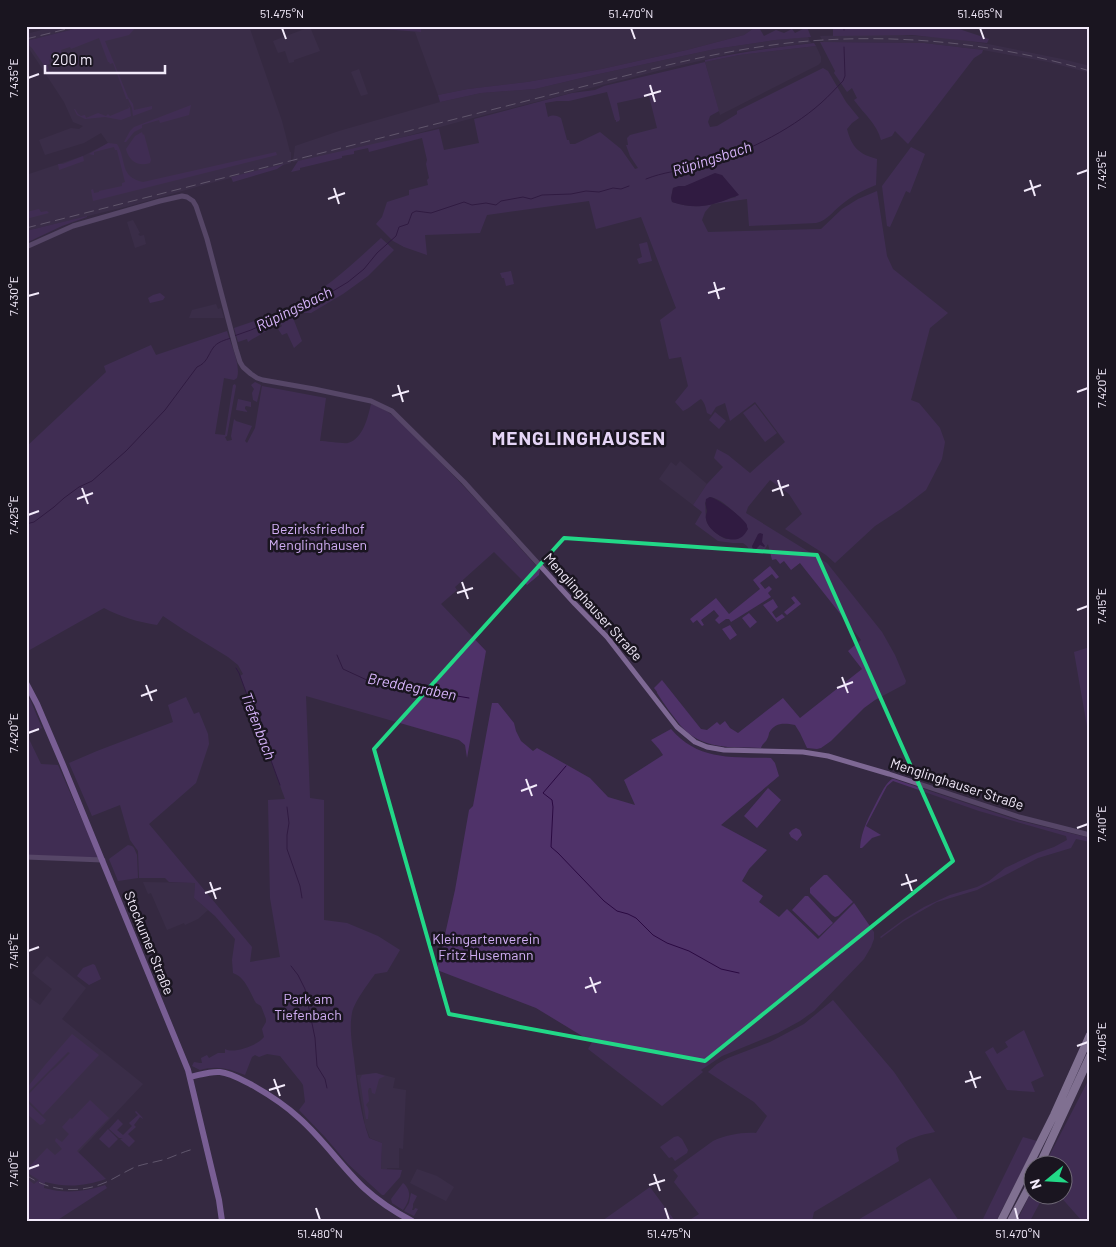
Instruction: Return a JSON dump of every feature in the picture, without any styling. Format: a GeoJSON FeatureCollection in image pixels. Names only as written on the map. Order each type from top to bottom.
{"type":"FeatureCollection","features":[{"type":"Feature","properties":{"kind":"highway"},"geometry":{"type":"LineString","coordinates":[[1001,1221],[1054,1115],[1090,1034]]}},
{"type":"Feature","properties":{"kind":"highway"},"geometry":{"type":"LineString","coordinates":[[1045,1154],[1090,1056]]}},
{"type":"Feature","properties":{"kind":"highway"},"geometry":{"type":"LineString","coordinates":[[1011,1221],[1024,1197]]}},
{"type":"Feature","properties":{"kind":"main road","name":"Stockumer Straße"},"geometry":{"type":"LineString","coordinates":[[26,683],[44,720],[184,1060],[220,1200],[222,1221]]}},
{"type":"Feature","properties":{"kind":"main road"},"geometry":{"type":"LineString","coordinates":[[190,1078],[221,1072],[260,1090],[299,1118],[365,1189],[392,1210],[412,1221]]}},
{"type":"Feature","properties":{"kind":"street","name":"Menglinghauser Straße"},"geometry":{"type":"LineString","coordinates":[[26,247],[68,227],[176,197],[187,197],[196,206],[205,233],[234,342],[243,367],[257,378],[371,401],[397,415],[464,482],[608,637],[674,722],[695,742],[707,747],[724,750],[820,754],[889,774],[1020,817],[1090,835]]}},
{"type":"Feature","properties":{"kind":"street"},"geometry":{"type":"LineString","coordinates":[[26,858],[102,860]]}},
{"type":"Feature","properties":{"kind":"highlighted area"},"geometry":{"type":"Polygon","coordinates":[[[564,538],[817,555],[953,861],[705,1061],[449,1014],[374,749],[564,538]]]}},
{"type":"Feature","properties":{"kind":"shaded area"},"geometry":{"type":"Polygon","coordinates":[[[57,26],[86,26],[26,41],[26,34],[57,26]]]}},
{"type":"Feature","properties":{"kind":"shaded area"},"geometry":{"type":"Polygon","coordinates":[[[130,26],[249,26],[282,121],[291,152],[291,163],[26,231],[26,175],[83,156],[108,143],[101,133],[84,143],[45,155],[39,140],[71,128],[79,129],[83,126],[73,122],[64,102],[26,44],[40,45],[130,26]]]}},
{"type":"Feature","properties":{"kind":"shaded area"},"geometry":{"type":"Polygon","coordinates":[[[421,26],[757,26],[744,35],[602,69],[438,95],[415,32],[421,32],[421,26]]]}},
{"type":"Feature","properties":{"kind":"shaded area"},"geometry":{"type":"Polygon","coordinates":[[[310,27],[320,51],[289,63],[285,51],[278,53],[273,41],[310,27]]]}},
{"type":"Feature","properties":{"kind":"shaded area"},"geometry":{"type":"Polygon","coordinates":[[[885,34],[949,38],[988,44],[1090,66],[1090,73],[1048,62],[983,50],[924,43],[824,43],[820,36],[885,34]]]}},
{"type":"Feature","properties":{"kind":"shaded area"},"geometry":{"type":"Polygon","coordinates":[[[808,37],[811,43],[738,52],[484,115],[341,154],[293,162],[295,146],[339,131],[440,102],[481,93],[535,89],[715,49],[808,37]]]}},
{"type":"Feature","properties":{"kind":"shaded area"},"geometry":{"type":"Polygon","coordinates":[[[816,46],[821,57],[821,62],[818,65],[720,115],[705,62],[739,55],[816,46]]]}},
{"type":"Feature","properties":{"kind":"shaded area"},"geometry":{"type":"Polygon","coordinates":[[[359,69],[368,94],[361,96],[351,72],[359,69]]]}},
{"type":"Feature","properties":{"kind":"shaded area"},"geometry":{"type":"Polygon","coordinates":[[[715,173],[722,175],[739,195],[713,204],[700,206],[687,206],[672,202],[673,188],[685,186],[715,173]]]}},
{"type":"Feature","properties":{"kind":"shaded area"},"geometry":{"type":"Polygon","coordinates":[[[133,220],[140,233],[138,234],[140,236],[144,235],[146,244],[135,248],[127,222],[133,220]]]}},
{"type":"Feature","properties":{"kind":"shaded area"},"geometry":{"type":"Polygon","coordinates":[[[216,304],[218,309],[221,308],[224,318],[189,318],[192,310],[216,304]]]}},
{"type":"Feature","properties":{"kind":"shaded area"},"geometry":{"type":"Polygon","coordinates":[[[680,461],[707,484],[693,505],[659,479],[671,462],[676,466],[680,461]]]}},
{"type":"Feature","properties":{"kind":"shaded area"},"geometry":{"type":"Polygon","coordinates":[[[710,497],[724,504],[745,522],[748,529],[743,536],[735,539],[724,538],[710,528],[706,517],[706,499],[710,497]]]}},
{"type":"Feature","properties":{"kind":"shaded area"},"geometry":{"type":"Polygon","coordinates":[[[760,533],[763,534],[762,542],[765,546],[760,545],[753,550],[752,546],[760,533]]]}},
{"type":"Feature","properties":{"kind":"shaded area"},"geometry":{"type":"Polygon","coordinates":[[[143,882],[195,883],[194,898],[208,910],[198,919],[167,930],[151,893],[148,894],[143,882]]]}},
{"type":"Feature","properties":{"kind":"shaded area"},"geometry":{"type":"Polygon","coordinates":[[[47,956],[86,988],[62,1019],[143,1084],[75,1156],[31,1193],[26,1188],[26,995],[40,1005],[52,989],[32,973],[47,956]]]}},
{"type":"Feature","properties":{"kind":"shaded area"},"geometry":{"type":"Polygon","coordinates":[[[376,1073],[395,1078],[393,1088],[406,1090],[403,1149],[399,1148],[399,1168],[381,1169],[382,1143],[370,1138],[365,1125],[357,1075],[376,1073]]]}},
{"type":"Feature","properties":{"kind":"shaded area"},"geometry":{"type":"Polygon","coordinates":[[[417,1169],[437,1176],[454,1187],[446,1201],[410,1183],[417,1169]]]}},
{"type":"Feature","properties":{"kind":"green space"},"geometry":{"type":"Polygon","coordinates":[[[86,26],[137,26],[129,35],[105,41],[134,110],[152,106],[152,109],[133,116],[132,108],[128,99],[126,99],[113,63],[110,64],[108,62],[99,38],[71,49],[70,47],[61,50],[61,55],[49,60],[50,64],[47,65],[50,72],[53,71],[50,74],[32,48],[26,43],[26,41],[86,26]]]}},
{"type":"Feature","properties":{"kind":"green space"},"geometry":{"type":"Polygon","coordinates":[[[381,26],[421,26],[421,32],[382,29],[381,26]]]}},
{"type":"Feature","properties":{"kind":"green space"},"geometry":{"type":"Polygon","coordinates":[[[757,26],[764,36],[776,30],[784,33],[792,29],[795,33],[807,27],[811,37],[715,49],[535,89],[481,93],[440,102],[438,95],[602,69],[744,35],[757,26]]]}},
{"type":"Feature","properties":{"kind":"green space"},"geometry":{"type":"Polygon","coordinates":[[[833,26],[957,26],[956,28],[989,39],[987,43],[912,35],[833,36],[833,26]]]}},
{"type":"Feature","properties":{"kind":"green space"},"geometry":{"type":"Polygon","coordinates":[[[820,42],[924,43],[983,50],[982,53],[974,58],[908,144],[895,131],[892,136],[881,140],[873,124],[854,100],[857,98],[852,88],[847,92],[834,73],[835,71],[820,42]]]}},
{"type":"Feature","properties":{"kind":"green space"},"geometry":{"type":"Polygon","coordinates":[[[814,43],[816,46],[739,55],[705,62],[705,60],[719,57],[773,48],[814,43]]]}},
{"type":"Feature","properties":{"kind":"green space"},"geometry":{"type":"Polygon","coordinates":[[[705,62],[719,111],[710,116],[708,122],[710,127],[717,126],[737,114],[737,111],[823,68],[828,71],[846,102],[859,118],[847,129],[851,141],[865,155],[877,159],[876,185],[853,196],[827,218],[816,223],[749,226],[747,199],[713,204],[736,197],[722,175],[673,188],[672,202],[694,206],[712,204],[705,212],[702,220],[708,232],[821,229],[842,209],[858,199],[877,191],[887,256],[893,269],[948,313],[930,328],[911,400],[919,403],[940,428],[945,442],[942,459],[926,490],[875,526],[835,563],[826,555],[785,529],[802,514],[789,494],[770,480],[748,507],[746,513],[827,563],[882,632],[895,655],[906,681],[905,684],[864,708],[831,741],[821,748],[807,748],[795,725],[787,724],[780,724],[771,729],[767,740],[761,748],[717,746],[707,743],[688,733],[680,725],[654,688],[662,680],[701,729],[707,730],[717,722],[720,725],[725,721],[730,728],[738,733],[783,698],[800,718],[862,669],[848,651],[861,640],[800,563],[791,570],[784,561],[780,564],[776,559],[772,560],[768,544],[765,549],[751,552],[743,543],[718,541],[695,524],[702,512],[693,505],[707,484],[723,467],[714,458],[717,449],[728,455],[750,473],[785,442],[755,402],[730,421],[725,403],[716,407],[711,415],[707,413],[701,399],[683,411],[675,402],[688,386],[681,357],[669,359],[660,320],[676,308],[641,217],[596,229],[589,201],[487,215],[480,233],[425,235],[427,255],[393,241],[376,224],[382,217],[387,202],[409,195],[409,190],[428,185],[427,160],[422,138],[369,152],[368,148],[354,151],[354,154],[342,156],[342,158],[291,172],[298,161],[439,129],[444,150],[479,143],[474,119],[572,93],[595,90],[604,86],[705,62]],[[607,92],[569,101],[545,103],[548,117],[561,118],[567,140],[569,140],[570,144],[575,144],[600,132],[621,149],[635,169],[638,168],[630,156],[626,145],[628,145],[627,138],[630,135],[657,128],[649,96],[617,103],[620,119],[616,122],[607,92]],[[709,497],[705,503],[708,525],[715,533],[724,538],[734,539],[741,518],[717,499],[709,497]]]}},
{"type":"Feature","properties":{"kind":"green space"},"geometry":{"type":"Polygon","coordinates":[[[128,105],[130,108],[131,116],[121,120],[105,117],[85,119],[77,115],[74,109],[81,116],[85,115],[86,118],[98,113],[110,116],[129,108],[128,105]]]}},
{"type":"Feature","properties":{"kind":"green space"},"geometry":{"type":"Polygon","coordinates":[[[191,105],[189,115],[160,123],[159,120],[142,125],[142,128],[134,132],[124,142],[134,127],[191,105]]]}},
{"type":"Feature","properties":{"kind":"green space"},"geometry":{"type":"Polygon","coordinates":[[[142,132],[151,160],[150,163],[146,164],[132,160],[126,149],[135,136],[142,132]]]}},
{"type":"Feature","properties":{"kind":"green space"},"geometry":{"type":"Polygon","coordinates":[[[108,143],[117,144],[127,172],[135,180],[143,182],[276,152],[277,155],[93,201],[91,190],[93,189],[94,193],[99,192],[122,186],[122,183],[125,182],[117,150],[114,147],[94,152],[94,155],[89,154],[108,143]]]}},
{"type":"Feature","properties":{"kind":"green space"},"geometry":{"type":"Polygon","coordinates":[[[911,147],[925,154],[910,193],[906,191],[890,227],[887,226],[882,186],[911,147]]]}},
{"type":"Feature","properties":{"kind":"green space"},"geometry":{"type":"Polygon","coordinates":[[[83,156],[84,161],[59,170],[58,164],[63,164],[83,156]]]}},
{"type":"Feature","properties":{"kind":"green space"},"geometry":{"type":"Polygon","coordinates":[[[284,164],[277,169],[233,182],[231,177],[284,164]]]}},
{"type":"Feature","properties":{"kind":"green space"},"geometry":{"type":"Polygon","coordinates":[[[39,209],[41,212],[47,211],[49,213],[26,219],[26,212],[39,209]]]}},
{"type":"Feature","properties":{"kind":"green space"},"geometry":{"type":"Polygon","coordinates":[[[87,216],[62,226],[26,243],[26,231],[87,216]]]}},
{"type":"Feature","properties":{"kind":"green space"},"geometry":{"type":"Polygon","coordinates":[[[381,238],[394,250],[368,276],[311,313],[300,313],[293,318],[302,341],[294,348],[287,333],[282,335],[278,329],[282,326],[280,323],[248,342],[247,339],[238,342],[234,328],[267,317],[299,303],[342,273],[381,238]]]}},
{"type":"Feature","properties":{"kind":"green space"},"geometry":{"type":"Polygon","coordinates":[[[647,242],[652,261],[639,264],[637,259],[642,257],[639,244],[647,242]]]}},
{"type":"Feature","properties":{"kind":"green space"},"geometry":{"type":"Polygon","coordinates":[[[511,271],[514,284],[506,286],[504,278],[502,278],[500,273],[511,271]]]}},
{"type":"Feature","properties":{"kind":"green space"},"geometry":{"type":"Polygon","coordinates":[[[160,293],[165,297],[163,300],[150,303],[148,298],[160,293]]]}},
{"type":"Feature","properties":{"kind":"green space"},"geometry":{"type":"Polygon","coordinates":[[[227,331],[237,361],[238,373],[237,378],[234,380],[224,378],[215,434],[225,435],[233,385],[235,384],[227,436],[225,437],[227,441],[232,440],[234,419],[252,426],[245,441],[247,443],[255,428],[262,386],[326,398],[320,441],[348,443],[353,441],[364,427],[371,404],[379,407],[395,417],[408,429],[471,494],[540,570],[539,575],[527,585],[494,552],[455,587],[457,590],[441,604],[486,651],[467,758],[465,745],[459,740],[306,696],[310,798],[324,800],[324,920],[347,923],[378,936],[400,950],[387,972],[375,974],[362,993],[353,1009],[351,1024],[359,1099],[369,1138],[382,1143],[381,1169],[402,1170],[400,1177],[384,1195],[348,1164],[299,1110],[305,1102],[303,1085],[280,1056],[267,1054],[259,1057],[255,1055],[252,1057],[245,1075],[223,1068],[200,1070],[192,1066],[194,1062],[202,1063],[201,1058],[207,1055],[209,1058],[218,1053],[225,1053],[225,1049],[245,1048],[264,1037],[262,1029],[266,1019],[261,1006],[256,1003],[244,981],[233,973],[232,960],[235,939],[215,916],[194,898],[195,883],[169,882],[165,878],[139,878],[138,851],[130,840],[120,805],[92,816],[69,763],[173,722],[168,705],[186,697],[194,714],[199,712],[208,734],[209,744],[196,783],[149,824],[252,947],[250,962],[280,957],[270,898],[268,800],[285,799],[240,676],[243,674],[238,665],[163,616],[157,625],[130,619],[104,608],[26,652],[26,567],[29,565],[28,563],[26,564],[26,447],[106,372],[104,366],[151,345],[156,355],[227,331]]]}},
{"type":"Feature","properties":{"kind":"green space"},"geometry":{"type":"Polygon","coordinates":[[[255,382],[261,385],[257,402],[253,400],[252,393],[254,389],[251,385],[255,382]]]}},
{"type":"Feature","properties":{"kind":"green space"},"geometry":{"type":"Polygon","coordinates":[[[238,399],[251,402],[251,407],[245,407],[248,412],[236,410],[238,399]]]}},
{"type":"Feature","properties":{"kind":"green space"},"geometry":{"type":"Polygon","coordinates":[[[755,404],[777,433],[765,442],[743,413],[755,404]]]}},
{"type":"Feature","properties":{"kind":"green space"},"geometry":{"type":"Polygon","coordinates":[[[715,412],[726,421],[719,429],[709,420],[715,412]]]}},
{"type":"Feature","properties":{"kind":"green space"},"geometry":{"type":"Polygon","coordinates":[[[770,566],[779,577],[776,579],[772,574],[760,583],[765,589],[769,586],[772,589],[768,593],[771,597],[731,622],[729,619],[726,619],[719,624],[715,620],[719,616],[714,610],[701,620],[704,625],[702,626],[697,620],[693,623],[690,619],[716,598],[729,614],[760,589],[753,580],[770,566]]]}},
{"type":"Feature","properties":{"kind":"green space"},"geometry":{"type":"Polygon","coordinates":[[[794,596],[801,604],[787,615],[784,612],[795,603],[791,598],[794,596]]]}},
{"type":"Feature","properties":{"kind":"green space"},"geometry":{"type":"Polygon","coordinates":[[[773,599],[778,607],[772,612],[776,618],[782,614],[785,617],[777,622],[763,605],[773,599]]]}},
{"type":"Feature","properties":{"kind":"green space"},"geometry":{"type":"Polygon","coordinates":[[[749,613],[757,622],[750,628],[742,618],[749,613]]]}},
{"type":"Feature","properties":{"kind":"green space"},"geometry":{"type":"Polygon","coordinates":[[[730,625],[737,635],[730,640],[722,629],[730,625]]]}},
{"type":"Feature","properties":{"kind":"green space"},"geometry":{"type":"Polygon","coordinates":[[[1090,647],[1090,732],[1088,732],[1074,652],[1090,647]]]}},
{"type":"Feature","properties":{"kind":"green space"},"geometry":{"type":"Polygon","coordinates":[[[26,699],[30,699],[42,728],[27,735],[41,764],[58,765],[83,822],[103,860],[26,857],[26,699]]]}},
{"type":"Feature","properties":{"kind":"green space","name":"Kleingartenverein Fritz Husemann"},"geometry":{"type":"Polygon","coordinates":[[[492,703],[498,703],[514,723],[521,741],[533,751],[537,748],[590,778],[608,797],[635,805],[624,780],[663,755],[651,740],[671,729],[681,739],[704,752],[730,757],[771,758],[775,763],[779,776],[721,825],[767,850],[749,869],[742,881],[763,896],[759,902],[779,917],[787,909],[818,939],[854,903],[874,932],[874,939],[864,959],[814,1011],[778,1033],[722,1056],[701,1070],[703,1072],[662,1106],[588,1049],[592,1042],[536,1008],[437,970],[455,890],[469,810],[473,806],[492,703]]]}},
{"type":"Feature","properties":{"kind":"green space"},"geometry":{"type":"Polygon","coordinates":[[[892,779],[1017,820],[1090,838],[1090,842],[1076,839],[1071,848],[1038,858],[977,890],[937,902],[904,921],[881,938],[903,920],[924,907],[950,895],[977,887],[989,881],[1005,868],[1067,840],[1066,836],[979,811],[893,781],[887,786],[866,826],[881,835],[872,838],[860,848],[862,835],[869,817],[887,783],[892,779]]]}},
{"type":"Feature","properties":{"kind":"green space"},"geometry":{"type":"Polygon","coordinates":[[[768,788],[781,800],[757,828],[744,816],[768,788]]]}},
{"type":"Feature","properties":{"kind":"green space"},"geometry":{"type":"Polygon","coordinates":[[[796,828],[800,830],[802,835],[797,841],[789,833],[796,828]]]}},
{"type":"Feature","properties":{"kind":"green space"},"geometry":{"type":"Polygon","coordinates":[[[128,845],[134,848],[137,855],[138,878],[118,881],[109,859],[128,845]]]}},
{"type":"Feature","properties":{"kind":"green space"},"geometry":{"type":"Polygon","coordinates":[[[824,875],[827,875],[853,902],[835,917],[810,893],[810,888],[824,875]]]}},
{"type":"Feature","properties":{"kind":"green space"},"geometry":{"type":"Polygon","coordinates":[[[805,896],[808,896],[833,923],[819,936],[792,910],[805,896]]]}},
{"type":"Feature","properties":{"kind":"green space"},"geometry":{"type":"Polygon","coordinates":[[[93,964],[101,979],[89,985],[77,976],[83,968],[93,964]]]}},
{"type":"Feature","properties":{"kind":"green space"},"geometry":{"type":"Polygon","coordinates":[[[833,1000],[894,1072],[935,1132],[914,1137],[896,1148],[899,1161],[814,1212],[812,1221],[688,1221],[699,1214],[674,1182],[678,1176],[673,1170],[713,1141],[734,1134],[756,1133],[767,1116],[754,1102],[708,1072],[728,1058],[770,1042],[804,1024],[833,1000]]]}},
{"type":"Feature","properties":{"kind":"green space"},"geometry":{"type":"Polygon","coordinates":[[[1024,1030],[1044,1076],[1031,1082],[1035,1092],[1007,1090],[985,1052],[993,1047],[997,1054],[1008,1047],[1005,1042],[1024,1030]]]}},
{"type":"Feature","properties":{"kind":"green space"},"geometry":{"type":"Polygon","coordinates":[[[72,1034],[99,1055],[43,1115],[26,1097],[70,1053],[68,1052],[26,1094],[26,1089],[72,1034]]]}},
{"type":"Feature","properties":{"kind":"green space"},"geometry":{"type":"Polygon","coordinates":[[[376,1073],[385,1076],[379,1079],[375,1094],[369,1088],[369,1101],[366,1105],[368,1119],[366,1119],[360,1079],[362,1075],[376,1073]]]}},
{"type":"Feature","properties":{"kind":"green space"},"geometry":{"type":"Polygon","coordinates":[[[1090,1077],[1090,1221],[1082,1221],[1067,1204],[1074,1204],[1074,1154],[1050,1154],[1090,1077]]]}},
{"type":"Feature","properties":{"kind":"green space"},"geometry":{"type":"Polygon","coordinates":[[[90,1100],[109,1118],[77,1151],[106,1179],[76,1185],[45,1182],[44,1188],[67,1192],[82,1191],[105,1185],[107,1188],[56,1221],[26,1221],[26,1178],[34,1184],[39,1180],[26,1172],[26,1170],[47,1148],[55,1155],[62,1149],[55,1141],[56,1138],[62,1142],[69,1134],[62,1127],[90,1100]]]}},
{"type":"Feature","properties":{"kind":"green space"},"geometry":{"type":"Polygon","coordinates":[[[26,1101],[46,1120],[43,1124],[40,1125],[26,1113],[26,1101]]]}},
{"type":"Feature","properties":{"kind":"green space"},"geometry":{"type":"Polygon","coordinates":[[[136,1111],[143,1119],[140,1117],[134,1125],[136,1127],[128,1134],[135,1141],[129,1147],[120,1139],[123,1138],[119,1138],[109,1129],[118,1119],[123,1124],[117,1130],[123,1135],[132,1126],[129,1123],[138,1115],[136,1111]]]}},
{"type":"Feature","properties":{"kind":"green space"},"geometry":{"type":"Polygon","coordinates":[[[108,1129],[118,1139],[109,1148],[99,1139],[108,1129]]]}},
{"type":"Feature","properties":{"kind":"green space"},"geometry":{"type":"Polygon","coordinates":[[[678,1136],[682,1139],[688,1150],[687,1153],[675,1161],[672,1157],[669,1158],[660,1147],[678,1136]]]}},
{"type":"Feature","properties":{"kind":"green space"},"geometry":{"type":"Polygon","coordinates":[[[1023,1137],[1037,1141],[1030,1154],[1024,1154],[1024,1166],[996,1221],[982,1221],[1023,1137]]]}},
{"type":"Feature","properties":{"kind":"green space"},"geometry":{"type":"Polygon","coordinates":[[[930,1178],[959,1221],[856,1221],[930,1178]]]}},
{"type":"Feature","properties":{"kind":"green space"},"geometry":{"type":"Polygon","coordinates":[[[403,1183],[408,1189],[409,1196],[403,1210],[392,1203],[391,1199],[403,1183]]]}},
{"type":"Feature","properties":{"kind":"green space"},"geometry":{"type":"Polygon","coordinates":[[[650,1187],[675,1221],[602,1221],[609,1216],[650,1187]]]}},
{"type":"Feature","properties":{"kind":"green space"},"geometry":{"type":"Polygon","coordinates":[[[411,1193],[417,1196],[412,1210],[418,1209],[414,1216],[404,1211],[409,1203],[411,1193]]]}},
{"type":"Feature","properties":{"kind":"green space"},"geometry":{"type":"Polygon","coordinates":[[[1025,1204],[1039,1204],[1030,1221],[1017,1221],[1025,1204]]]}},
{"type":"Feature","properties":{"kind":"waterway","name":"Rüpingsbach"},"geometry":{"type":"LineString","coordinates":[[646,179],[714,162],[747,149],[779,133],[821,103],[843,81],[845,76],[844,47]]}},
{"type":"Feature","properties":{"kind":"waterway","name":"Rüpingsbach"},"geometry":{"type":"LineString","coordinates":[[234,336],[318,300],[348,282],[364,269],[377,253],[396,236],[399,227],[408,224],[412,213],[416,211],[431,213],[464,202],[472,205],[486,203],[496,205],[501,201],[523,197],[531,199],[542,195],[571,194],[586,191],[599,192],[629,186]]}},
{"type":"Feature","properties":{"kind":"waterway","name":"Rüpingsbach"},"geometry":{"type":"LineString","coordinates":[[26,524],[34,522],[79,487],[92,481],[126,451],[165,410],[215,346],[231,338]]}},
{"type":"Feature","properties":{"kind":"waterway","name":"Breddegraben"},"geometry":{"type":"LineString","coordinates":[[337,655],[343,669],[369,681],[469,698]]}},
{"type":"Feature","properties":{"kind":"waterway","name":"Tiefenbach"},"geometry":{"type":"LineString","coordinates":[[236,668],[280,785]]}},
{"type":"Feature","properties":{"kind":"waterway","name":"Breddegraben"},"geometry":{"type":"LineString","coordinates":[[566,766],[543,793],[552,800],[551,847],[604,901],[617,911],[636,918],[653,935],[667,943],[689,951],[721,969],[739,973]]}},
{"type":"Feature","properties":{"kind":"waterway","name":"Tiefenbach"},"geometry":{"type":"LineString","coordinates":[[287,807],[289,823],[287,849],[300,886],[302,898]]}},
{"type":"Feature","properties":{"kind":"waterway","name":"Tiefenbach"},"geometry":{"type":"LineString","coordinates":[[291,966],[305,989],[315,1038],[317,1066],[325,1079],[327,1088]]}},
{"type":"Feature","properties":{"kind":"railway"},"geometry":{"type":"LineString","coordinates":[[26,39],[79,26]]}},
{"type":"Feature","properties":{"kind":"railway"},"geometry":{"type":"LineString","coordinates":[[26,228],[664,66],[757,47],[826,40],[902,39],[978,46],[1053,61],[1090,71]]}},
{"type":"Feature","properties":{"kind":"railway"},"geometry":{"type":"LineString","coordinates":[[26,1175],[44,1185],[64,1189],[84,1189],[104,1183],[135,1167],[194,1149]]}},
{"type":"Feature","properties":{"kind":"district","name":"MENGLINGHAUSEN"},"geometry":{"type":"Point","coordinates":[579,438]}},
{"type":"Feature","properties":{"kind":"park label","name":"Bezirksfriedhof Menglinghausen"},"geometry":{"type":"Point","coordinates":[318,538]}},
{"type":"Feature","properties":{"kind":"park label","name":"Park am Tiefenbach"},"geometry":{"type":"Point","coordinates":[308,1008]}}]}
